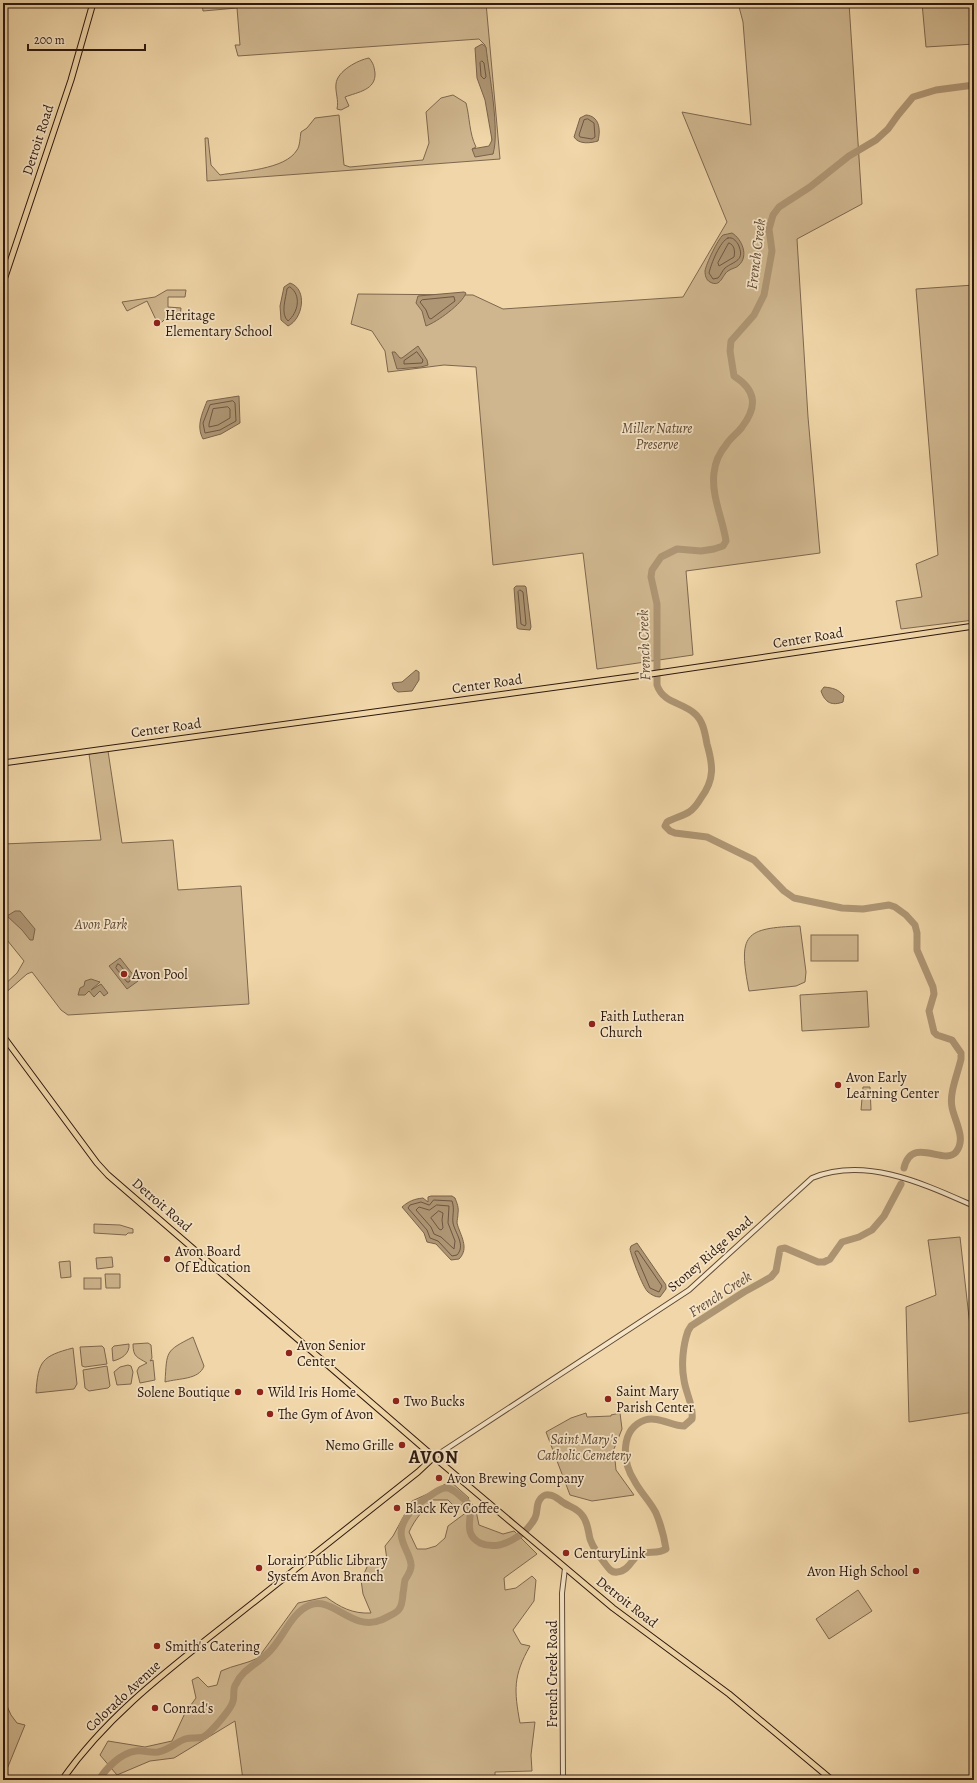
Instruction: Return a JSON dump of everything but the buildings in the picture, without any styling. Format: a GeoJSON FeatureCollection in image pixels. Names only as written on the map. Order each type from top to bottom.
{"type":"FeatureCollection","features":[{"type":"Feature","properties":{"kind":"main road","name":"Detroit Road"},"geometry":{"type":"LineString","coordinates":[[3,283],[71,80],[93,3]]}},
{"type":"Feature","properties":{"kind":"main road","name":"Center Road"},"geometry":{"type":"LineString","coordinates":[[3,763],[651,674],[974,626]]}},
{"type":"Feature","properties":{"kind":"main road","name":"Detroit Road"},"geometry":{"type":"LineString","coordinates":[[3,1036],[97,1164],[108,1175],[434,1457],[520,1528],[565,1568],[619,1613],[734,1699],[832,1780]]}},
{"type":"Feature","properties":{"kind":"main road","name":"Colorado Avenue"},"geometry":{"type":"LineString","coordinates":[[62,1780],[97,1735],[147,1687],[418,1472],[434,1457]]}},
{"type":"Feature","properties":{"kind":"street","name":"Stoney Ridge Road"},"geometry":{"type":"LineString","coordinates":[[434,1457],[689,1290],[812,1178],[838,1171],[878,1172],[900,1177],[935,1189],[974,1206]]}},
{"type":"Feature","properties":{"kind":"street","name":"French Creek Road"},"geometry":{"type":"LineString","coordinates":[[563,1780],[562,1593],[565,1568]]}},
{"type":"Feature","properties":{"kind":"green space"},"geometry":{"type":"Polygon","coordinates":[[[202,3],[486,3],[500,159],[207,181],[205,138],[208,138],[211,165],[220,175],[250,171],[273,166],[291,157],[298,148],[301,132],[307,128],[315,118],[339,115],[344,165],[350,167],[423,160],[429,143],[426,112],[441,98],[453,95],[466,103],[472,136],[476,147],[472,149],[493,154],[485,45],[479,39],[238,56],[235,45],[240,45],[237,8],[203,11],[202,3]]]}},
{"type":"Feature","properties":{"kind":"green space","name":"Miller Nature Preserve"},"geometry":{"type":"Polygon","coordinates":[[[738,3],[849,3],[862,204],[797,239],[808,417],[820,553],[686,571],[693,655],[597,669],[583,553],[493,565],[476,367],[444,365],[388,372],[385,351],[372,331],[351,324],[358,294],[473,295],[503,309],[683,297],[727,222],[682,112],[751,125],[743,22],[738,3]]]}},
{"type":"Feature","properties":{"kind":"green space"},"geometry":{"type":"Polygon","coordinates":[[[922,3],[974,3],[974,44],[926,47],[922,3]]]}},
{"type":"Feature","properties":{"kind":"green space"},"geometry":{"type":"Polygon","coordinates":[[[369,58],[373,64],[375,73],[373,83],[365,90],[345,97],[349,106],[341,110],[337,109],[337,79],[349,67],[359,61],[369,58]]]}},
{"type":"Feature","properties":{"kind":"green space"},"geometry":{"type":"Polygon","coordinates":[[[974,285],[974,572],[970,573],[974,596],[974,620],[901,629],[896,601],[922,597],[916,564],[938,555],[916,289],[974,285]]]}},
{"type":"Feature","properties":{"kind":"green space"},"geometry":{"type":"Polygon","coordinates":[[[167,290],[186,290],[185,297],[168,297],[168,307],[181,308],[180,317],[168,316],[158,324],[147,301],[127,311],[122,302],[155,297],[167,290]]]}},
{"type":"Feature","properties":{"kind":"green space","name":"Avon Park"},"geometry":{"type":"Polygon","coordinates":[[[108,751],[122,843],[173,840],[178,890],[241,886],[249,1004],[68,1015],[61,1010],[32,972],[27,974],[3,995],[3,986],[17,973],[24,961],[3,935],[3,844],[101,840],[89,754],[108,751]]]}},
{"type":"Feature","properties":{"kind":"green space"},"geometry":{"type":"Polygon","coordinates":[[[800,926],[806,972],[805,982],[796,986],[749,991],[744,957],[749,938],[756,932],[767,929],[800,926]]]}},
{"type":"Feature","properties":{"kind":"green space"},"geometry":{"type":"Polygon","coordinates":[[[811,935],[858,935],[858,961],[811,961],[811,935]]]}},
{"type":"Feature","properties":{"kind":"green space"},"geometry":{"type":"Polygon","coordinates":[[[867,991],[869,1027],[802,1031],[800,995],[867,991]]]}},
{"type":"Feature","properties":{"kind":"green space"},"geometry":{"type":"Polygon","coordinates":[[[863,1087],[870,1087],[871,1110],[861,1110],[863,1087]]]}},
{"type":"Feature","properties":{"kind":"green space"},"geometry":{"type":"Polygon","coordinates":[[[94,1224],[120,1225],[133,1229],[133,1233],[128,1233],[126,1235],[94,1233],[94,1224]]]}},
{"type":"Feature","properties":{"kind":"green space"},"geometry":{"type":"Polygon","coordinates":[[[960,1237],[974,1362],[974,1412],[909,1422],[906,1307],[936,1295],[928,1240],[960,1237]]]}},
{"type":"Feature","properties":{"kind":"green space"},"geometry":{"type":"Polygon","coordinates":[[[112,1257],[113,1267],[97,1269],[96,1258],[112,1257]]]}},
{"type":"Feature","properties":{"kind":"green space"},"geometry":{"type":"Polygon","coordinates":[[[70,1261],[71,1277],[61,1278],[59,1262],[70,1261]]]}},
{"type":"Feature","properties":{"kind":"green space"},"geometry":{"type":"Polygon","coordinates":[[[105,1274],[120,1274],[120,1288],[106,1288],[105,1274]]]}},
{"type":"Feature","properties":{"kind":"green space"},"geometry":{"type":"Polygon","coordinates":[[[84,1278],[101,1278],[101,1289],[84,1289],[84,1278]]]}},
{"type":"Feature","properties":{"kind":"green space"},"geometry":{"type":"Polygon","coordinates":[[[193,1337],[204,1366],[201,1371],[198,1374],[188,1378],[165,1382],[166,1364],[169,1353],[172,1349],[193,1337]]]}},
{"type":"Feature","properties":{"kind":"green space"},"geometry":{"type":"Polygon","coordinates":[[[148,1343],[151,1345],[152,1358],[150,1361],[153,1360],[155,1380],[140,1383],[137,1371],[139,1367],[147,1363],[136,1356],[133,1344],[148,1343]]]}},
{"type":"Feature","properties":{"kind":"green space"},"geometry":{"type":"Polygon","coordinates":[[[129,1344],[128,1351],[124,1356],[113,1361],[112,1348],[114,1346],[129,1344]]]}},
{"type":"Feature","properties":{"kind":"green space"},"geometry":{"type":"Polygon","coordinates":[[[102,1346],[104,1348],[107,1364],[85,1367],[82,1366],[80,1347],[102,1346]]]}},
{"type":"Feature","properties":{"kind":"green space"},"geometry":{"type":"Polygon","coordinates":[[[73,1348],[77,1384],[74,1389],[36,1393],[40,1367],[48,1357],[73,1348]]]}},
{"type":"Feature","properties":{"kind":"green space"},"geometry":{"type":"Polygon","coordinates":[[[128,1365],[131,1366],[133,1372],[131,1384],[117,1385],[114,1372],[120,1367],[128,1365]]]}},
{"type":"Feature","properties":{"kind":"green space"},"geometry":{"type":"Polygon","coordinates":[[[107,1366],[110,1386],[108,1388],[89,1391],[85,1388],[83,1370],[107,1366]]]}},
{"type":"Feature","properties":{"kind":"green space","name":"Saint Mary's Catholic Cemetery"},"geometry":{"type":"Polygon","coordinates":[[[586,1413],[587,1417],[611,1416],[620,1413],[622,1429],[614,1449],[616,1470],[634,1495],[592,1501],[570,1495],[546,1432],[571,1418],[586,1413]]]}},
{"type":"Feature","properties":{"kind":"green space"},"geometry":{"type":"Polygon","coordinates":[[[450,1481],[469,1498],[457,1509],[448,1500],[433,1500],[414,1523],[409,1532],[417,1549],[426,1549],[436,1546],[445,1538],[448,1526],[475,1506],[479,1525],[503,1534],[514,1531],[537,1554],[504,1578],[505,1590],[516,1588],[532,1576],[536,1580],[534,1601],[513,1630],[521,1644],[530,1646],[520,1666],[516,1683],[516,1692],[520,1723],[535,1722],[531,1755],[532,1771],[495,1772],[495,1780],[243,1780],[235,1721],[174,1758],[150,1761],[117,1775],[100,1755],[108,1741],[145,1747],[172,1741],[185,1713],[196,1698],[192,1680],[198,1677],[208,1687],[217,1685],[221,1671],[258,1658],[298,1603],[326,1597],[336,1604],[352,1611],[371,1613],[363,1594],[361,1580],[368,1565],[387,1560],[385,1546],[393,1536],[412,1501],[434,1491],[450,1481]]]}},
{"type":"Feature","properties":{"kind":"green space"},"geometry":{"type":"Polygon","coordinates":[[[858,1590],[872,1611],[829,1639],[816,1619],[858,1590]]]}},
{"type":"Feature","properties":{"kind":"green space"},"geometry":{"type":"Polygon","coordinates":[[[3,1697],[11,1715],[17,1723],[25,1725],[5,1774],[12,1780],[3,1780],[3,1697]]]}},
{"type":"Feature","properties":{"kind":"water"},"geometry":{"type":"Polygon","coordinates":[[[482,44],[486,47],[495,117],[495,144],[493,154],[475,157],[472,149],[489,146],[492,140],[485,100],[477,78],[475,48],[482,44]]]}},
{"type":"Feature","properties":{"kind":"water"},"geometry":{"type":"Polygon","coordinates":[[[586,115],[594,118],[598,124],[598,141],[589,143],[582,142],[576,140],[574,137],[580,118],[586,115]]]}},
{"type":"Feature","properties":{"kind":"water"},"geometry":{"type":"Polygon","coordinates":[[[732,233],[741,243],[744,257],[737,267],[728,271],[719,282],[710,282],[706,277],[705,271],[710,258],[718,241],[723,235],[732,233]]]}},
{"type":"Feature","properties":{"kind":"water"},"geometry":{"type":"Polygon","coordinates":[[[290,283],[296,286],[299,291],[301,304],[297,317],[288,326],[281,320],[280,306],[284,287],[290,283]]]}},
{"type":"Feature","properties":{"kind":"water"},"geometry":{"type":"Polygon","coordinates":[[[466,293],[460,302],[442,317],[426,326],[422,311],[416,303],[418,296],[466,293]]]}},
{"type":"Feature","properties":{"kind":"water"},"geometry":{"type":"Polygon","coordinates":[[[418,346],[427,360],[428,365],[397,369],[392,352],[395,352],[400,358],[402,358],[418,346]]]}},
{"type":"Feature","properties":{"kind":"water"},"geometry":{"type":"Polygon","coordinates":[[[239,396],[240,423],[221,434],[203,439],[200,425],[207,401],[239,396]]]}},
{"type":"Feature","properties":{"kind":"water"},"geometry":{"type":"Polygon","coordinates":[[[516,586],[526,587],[531,627],[530,630],[517,628],[514,588],[516,586]]]}},
{"type":"Feature","properties":{"kind":"water"},"geometry":{"type":"Polygon","coordinates":[[[416,670],[419,672],[419,680],[412,691],[398,692],[394,689],[392,683],[402,682],[416,670]]]}},
{"type":"Feature","properties":{"kind":"water"},"geometry":{"type":"Polygon","coordinates":[[[824,687],[833,688],[840,692],[844,696],[843,702],[835,704],[827,701],[821,691],[824,687]]]}},
{"type":"Feature","properties":{"kind":"water"},"geometry":{"type":"Polygon","coordinates":[[[15,911],[20,911],[35,929],[33,940],[30,940],[7,916],[15,911]]]}},
{"type":"Feature","properties":{"kind":"water","name":"Avon Pool"},"geometry":{"type":"Polygon","coordinates":[[[120,958],[138,981],[127,989],[109,966],[120,958]]]}},
{"type":"Feature","properties":{"kind":"water","name":"Avon Pool"},"geometry":{"type":"Polygon","coordinates":[[[91,979],[100,982],[91,990],[101,984],[108,993],[104,996],[100,991],[94,997],[89,991],[85,995],[78,995],[80,988],[84,986],[85,981],[91,979]]]}},
{"type":"Feature","properties":{"kind":"water"},"geometry":{"type":"Polygon","coordinates":[[[452,1196],[455,1198],[458,1209],[457,1223],[464,1246],[464,1250],[459,1259],[451,1260],[436,1244],[427,1242],[424,1233],[402,1207],[409,1202],[420,1198],[423,1198],[428,1202],[428,1197],[452,1196]]]}},
{"type":"Feature","properties":{"kind":"water"},"geometry":{"type":"Polygon","coordinates":[[[637,1243],[666,1285],[666,1289],[660,1297],[654,1296],[648,1292],[640,1278],[630,1249],[631,1246],[637,1243]]]}},
{"type":"Feature","properties":{"kind":"waterway","name":"French Creek"},"geometry":{"type":"LineString","coordinates":[[904,1168],[908,1158],[921,1152],[944,1156],[951,1155],[956,1152],[960,1141],[959,1130],[951,1101],[961,1059],[961,1053],[952,1040],[937,1035],[934,1032],[929,1011],[934,994],[933,987],[917,950],[917,933],[915,925],[906,915],[895,907],[889,905],[863,909],[842,908],[794,898],[784,891],[754,860],[707,837],[675,833],[670,831],[665,826],[667,822],[691,811],[696,806],[706,791],[712,772],[711,759],[700,719],[689,709],[668,699],[663,695],[657,685],[657,604],[651,577],[652,570],[661,557],[677,549],[701,551],[714,549],[723,546],[726,541],[714,490],[715,469],[722,451],[747,419],[751,412],[752,405],[752,399],[747,387],[734,376],[730,351],[731,341],[754,315],[764,295],[772,251],[769,229],[773,215],[779,207],[810,187],[849,156],[876,140],[888,129],[913,97],[936,90],[974,85]]}},
{"type":"Feature","properties":{"kind":"waterway","name":"French Creek"},"geometry":{"type":"LineString","coordinates":[[99,1780],[114,1762],[130,1752],[158,1752],[166,1750],[185,1739],[201,1738],[206,1735],[229,1709],[234,1699],[234,1688],[242,1675],[273,1648],[297,1614],[310,1605],[327,1605],[352,1618],[371,1622],[381,1620],[398,1611],[402,1604],[405,1580],[411,1566],[402,1539],[402,1526],[413,1509],[423,1500],[444,1488],[451,1489],[468,1503],[470,1507],[470,1531],[475,1539],[480,1543],[488,1545],[504,1544],[519,1536],[535,1518],[538,1505],[543,1496],[551,1495],[576,1509],[580,1513],[586,1521],[593,1547],[612,1571],[617,1572],[625,1569],[640,1554],[666,1549],[656,1513],[636,1484],[630,1472],[627,1464],[626,1446],[627,1438],[631,1430],[637,1424],[645,1420],[655,1419],[684,1426],[692,1419],[692,1409],[683,1374],[685,1342],[691,1326],[744,1292],[771,1277],[776,1271],[780,1249],[785,1248],[818,1262],[824,1262],[830,1259],[842,1242],[859,1237],[872,1230],[884,1216],[901,1184]]}},
{"type":"Feature","properties":{"kind":"place","name":"Heritage Elementary School"},"geometry":{"type":"Point","coordinates":[157,323]}},
{"type":"Feature","properties":{"kind":"place","name":"Avon Pool"},"geometry":{"type":"Point","coordinates":[124,974]}},
{"type":"Feature","properties":{"kind":"place","name":"Faith Lutheran Church"},"geometry":{"type":"Point","coordinates":[592,1024]}},
{"type":"Feature","properties":{"kind":"place","name":"Avon Early Learning Center"},"geometry":{"type":"Point","coordinates":[838,1085]}},
{"type":"Feature","properties":{"kind":"place","name":"Avon Board Of Education"},"geometry":{"type":"Point","coordinates":[167,1259]}},
{"type":"Feature","properties":{"kind":"place","name":"Avon Senior Center"},"geometry":{"type":"Point","coordinates":[289,1353]}},
{"type":"Feature","properties":{"kind":"place","name":"Solene Boutique"},"geometry":{"type":"Point","coordinates":[238,1392]}},
{"type":"Feature","properties":{"kind":"place","name":"Wild Iris Home"},"geometry":{"type":"Point","coordinates":[260,1392]}},
{"type":"Feature","properties":{"kind":"place","name":"Saint Mary Parish Center"},"geometry":{"type":"Point","coordinates":[608,1399]}},
{"type":"Feature","properties":{"kind":"place","name":"Two Bucks"},"geometry":{"type":"Point","coordinates":[396,1401]}},
{"type":"Feature","properties":{"kind":"place","name":"The Gym of Avon"},"geometry":{"type":"Point","coordinates":[270,1414]}},
{"type":"Feature","properties":{"kind":"place","name":"Nemo Grille"},"geometry":{"type":"Point","coordinates":[402,1445]}},
{"type":"Feature","properties":{"kind":"place","name":"Avon Brewing Company"},"geometry":{"type":"Point","coordinates":[439,1478]}},
{"type":"Feature","properties":{"kind":"place","name":"Black Key Coffee"},"geometry":{"type":"Point","coordinates":[397,1508]}},
{"type":"Feature","properties":{"kind":"place","name":"CenturyLink"},"geometry":{"type":"Point","coordinates":[566,1553]}},
{"type":"Feature","properties":{"kind":"place","name":"Lorain Public Library System Avon Branch"},"geometry":{"type":"Point","coordinates":[259,1568]}},
{"type":"Feature","properties":{"kind":"place","name":"Avon High School"},"geometry":{"type":"Point","coordinates":[916,1571]}},
{"type":"Feature","properties":{"kind":"place","name":"Smith's Catering"},"geometry":{"type":"Point","coordinates":[157,1646]}},
{"type":"Feature","properties":{"kind":"place","name":"Conrad's"},"geometry":{"type":"Point","coordinates":[155,1708]}},
{"type":"Feature","properties":{"kind":"district","name":"AVON"},"geometry":{"type":"Point","coordinates":[434,1457]}}]}
